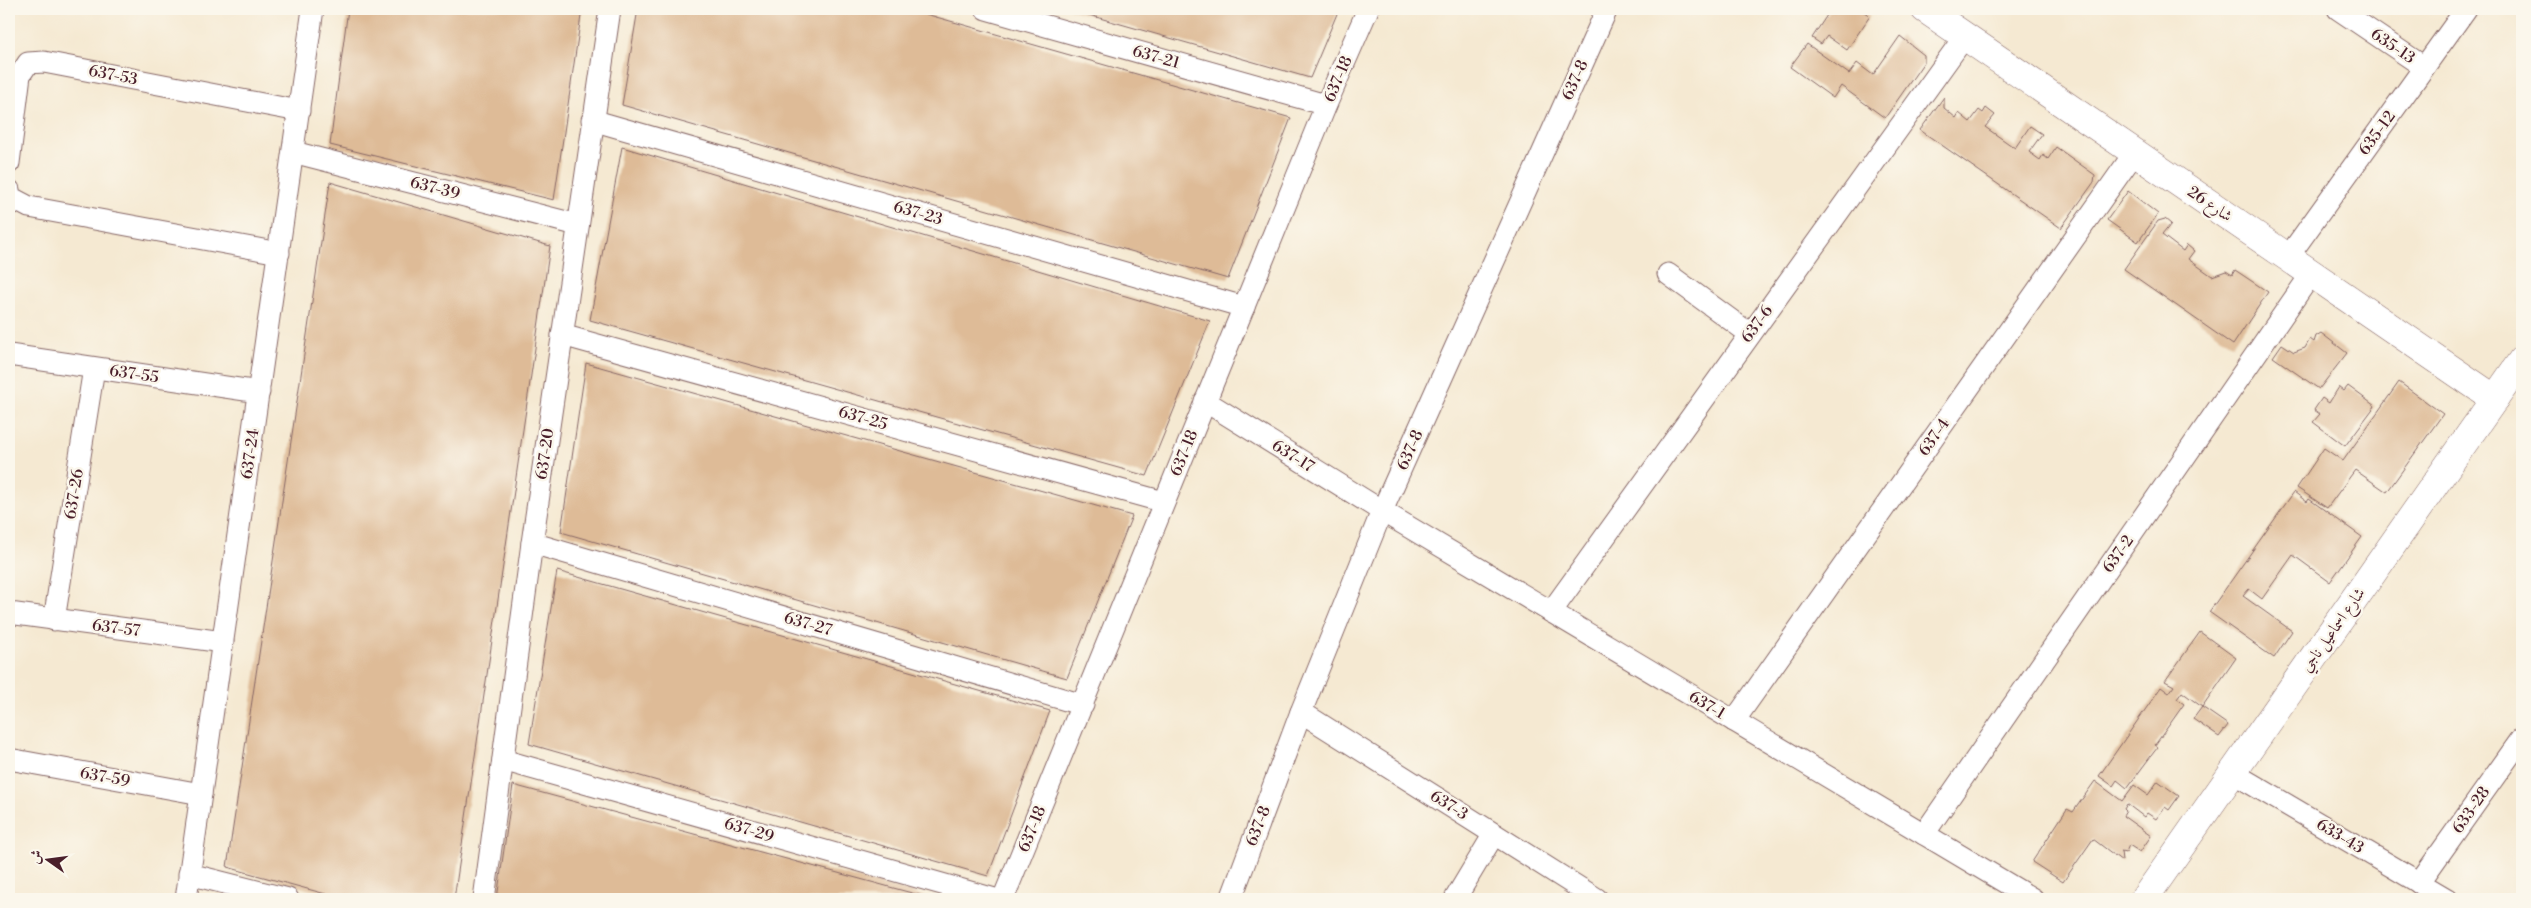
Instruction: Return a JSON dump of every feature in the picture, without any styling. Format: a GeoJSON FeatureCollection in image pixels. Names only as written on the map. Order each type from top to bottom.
{"type":"FeatureCollection","features":[{"type":"Feature","properties":{"kind":"street","name":"637-24"},"geometry":{"type":"LineString","coordinates":[[186,899],[313,9]]}},
{"type":"Feature","properties":{"kind":"street","name":"637-20"},"geometry":{"type":"LineString","coordinates":[[484,899],[532,543],[592,120],[610,9]]}},
{"type":"Feature","properties":{"kind":"street","name":"637-21"},"geometry":{"type":"LineString","coordinates":[[986,9],[1326,105]]}},
{"type":"Feature","properties":{"kind":"street","name":"637-18"},"geometry":{"type":"LineString","coordinates":[[1003,899],[1326,105],[1368,9]]}},
{"type":"Feature","properties":{"kind":"street","name":"637-8"},"geometry":{"type":"LineString","coordinates":[[1231,899],[1301,712],[1382,511],[1607,9]]}},
{"type":"Feature","properties":{"kind":"street","name":"شارع 26"},"geometry":{"type":"LineString","coordinates":[[1925,9],[2495,398]]}},
{"type":"Feature","properties":{"kind":"street","name":"635-13"},"geometry":{"type":"LineString","coordinates":[[2338,9],[2424,67]]}},
{"type":"Feature","properties":{"kind":"street","name":"635-12"},"geometry":{"type":"LineString","coordinates":[[2288,257],[2466,9]]}},
{"type":"Feature","properties":{"kind":"street","name":"637-6"},"geometry":{"type":"LineString","coordinates":[[1551,612],[1965,36]]}},
{"type":"Feature","properties":{"kind":"street","name":"637-53"},"geometry":{"type":"LineString","coordinates":[[9,163],[20,76],[28,63],[44,62],[299,111]]}},
{"type":"Feature","properties":{"kind":"street","name":"637-23"},"geometry":{"type":"LineString","coordinates":[[592,120],[1244,307]]}},
{"type":"Feature","properties":{"kind":"street","name":"637-39"},"geometry":{"type":"LineString","coordinates":[[294,152],[578,225]]}},
{"type":"Feature","properties":{"kind":"street","name":"637-4"},"geometry":{"type":"LineString","coordinates":[[1734,721],[2135,152]]}},
{"type":"Feature","properties":{"kind":"street"},"geometry":{"type":"LineString","coordinates":[[9,190],[10,197],[28,207],[279,253]]}},
{"type":"Feature","properties":{"kind":"street","name":"637-2"},"geometry":{"type":"LineString","coordinates":[[1924,834],[2312,273]]}},
{"type":"Feature","properties":{"kind":"street"},"geometry":{"type":"LineString","coordinates":[[1668,274],[1750,334]]}},
{"type":"Feature","properties":{"kind":"street","name":"637-25"},"geometry":{"type":"LineString","coordinates":[[562,335],[1164,502]]}},
{"type":"Feature","properties":{"kind":"street","name":"637-55"},"geometry":{"type":"LineString","coordinates":[[9,355],[259,392]]}},
{"type":"Feature","properties":{"kind":"street","name":"شارع اسماعيل ناجي"},"geometry":{"type":"LineString","coordinates":[[2144,899],[2522,360]]}},
{"type":"Feature","properties":{"kind":"street","name":"637-26"},"geometry":{"type":"LineString","coordinates":[[54,620],[94,368]]}},
{"type":"Feature","properties":{"kind":"street","name":"637-17"},"geometry":{"type":"LineString","coordinates":[[1205,402],[1382,511]]}},
{"type":"Feature","properties":{"kind":"street","name":"637-1"},"geometry":{"type":"LineString","coordinates":[[1382,511],[2033,899]]}},
{"type":"Feature","properties":{"kind":"street","name":"637-27"},"geometry":{"type":"LineString","coordinates":[[532,543],[1083,705]]}},
{"type":"Feature","properties":{"kind":"street","name":"637-57"},"geometry":{"type":"LineString","coordinates":[[9,613],[223,642]]}},
{"type":"Feature","properties":{"kind":"street","name":"637-3"},"geometry":{"type":"LineString","coordinates":[[1301,712],[1597,899]]}},
{"type":"Feature","properties":{"kind":"street","name":"633-28"},"geometry":{"type":"LineString","coordinates":[[2419,883],[2522,738]]}},
{"type":"Feature","properties":{"kind":"street","name":"637-59"},"geometry":{"type":"LineString","coordinates":[[9,759],[200,794]]}},
{"type":"Feature","properties":{"kind":"street","name":"637-29"},"geometry":{"type":"LineString","coordinates":[[503,760],[995,899]]}},
{"type":"Feature","properties":{"kind":"street","name":"633-43"},"geometry":{"type":"LineString","coordinates":[[2233,773],[2447,899]]}},
{"type":"Feature","properties":{"kind":"street"},"geometry":{"type":"LineString","coordinates":[[1455,899],[1494,834]]}},
{"type":"Feature","properties":{"kind":"street"},"geometry":{"type":"LineString","coordinates":[[189,874],[288,899]]}},
{"type":"Feature","properties":{"kind":"building"},"geometry":{"type":"Polygon","coordinates":[[[348,9],[582,9],[554,200],[330,145],[348,9]]]}},
{"type":"Feature","properties":{"kind":"building"},"geometry":{"type":"Polygon","coordinates":[[[638,9],[908,9],[1291,118],[1228,279],[622,105],[638,9]]]}},
{"type":"Feature","properties":{"kind":"building"},"geometry":{"type":"Polygon","coordinates":[[[1068,9],[1339,9],[1310,78],[1068,9]]]}},
{"type":"Feature","properties":{"kind":"building"},"geometry":{"type":"Polygon","coordinates":[[[1831,9],[1860,9],[1870,16],[1847,50],[1827,36],[1821,44],[1812,38],[1831,9]]]}},
{"type":"Feature","properties":{"kind":"building"},"geometry":{"type":"Polygon","coordinates":[[[1900,36],[1924,55],[1924,62],[1885,118],[1841,86],[1833,98],[1790,67],[1807,44],[1849,74],[1857,63],[1873,75],[1900,36]]]}},
{"type":"Feature","properties":{"kind":"building"},"geometry":{"type":"Polygon","coordinates":[[[1944,97],[1944,108],[1956,118],[1959,113],[1970,122],[1979,110],[1983,113],[1986,108],[1995,115],[1985,127],[2015,148],[2030,126],[2042,134],[2029,152],[2040,160],[2043,155],[2048,159],[2056,147],[2095,175],[2094,182],[2061,228],[1920,130],[1944,97]]]}},
{"type":"Feature","properties":{"kind":"building"},"geometry":{"type":"Polygon","coordinates":[[[622,147],[1210,321],[1147,476],[590,320],[622,147]]]}},
{"type":"Feature","properties":{"kind":"building"},"geometry":{"type":"Polygon","coordinates":[[[330,182],[550,246],[454,899],[344,899],[227,867],[330,182]]]}},
{"type":"Feature","properties":{"kind":"building"},"geometry":{"type":"Polygon","coordinates":[[[2128,191],[2158,214],[2138,242],[2107,220],[2128,191]]]}},
{"type":"Feature","properties":{"kind":"building"},"geometry":{"type":"Polygon","coordinates":[[[2165,219],[2171,224],[2162,235],[2183,251],[2187,245],[2194,251],[2188,259],[2212,276],[2226,271],[2232,275],[2235,270],[2268,292],[2233,345],[2124,269],[2158,221],[2165,219]]]}},
{"type":"Feature","properties":{"kind":"building"},"geometry":{"type":"Polygon","coordinates":[[[2321,333],[2347,353],[2319,389],[2273,357],[2282,344],[2294,352],[2305,348],[2310,339],[2314,342],[2316,336],[2321,333]]]}},
{"type":"Feature","properties":{"kind":"building"},"geometry":{"type":"Polygon","coordinates":[[[586,363],[1132,516],[1067,678],[561,532],[586,363]]]}},
{"type":"Feature","properties":{"kind":"building"},"geometry":{"type":"Polygon","coordinates":[[[2399,382],[2443,414],[2387,492],[2355,470],[2327,508],[2297,488],[2324,448],[2343,461],[2399,382]]]}},
{"type":"Feature","properties":{"kind":"building"},"geometry":{"type":"Polygon","coordinates":[[[2348,386],[2375,406],[2345,446],[2313,422],[2320,414],[2314,410],[2322,398],[2329,403],[2339,387],[2344,391],[2348,386]]]}},
{"type":"Feature","properties":{"kind":"building"},"geometry":{"type":"Polygon","coordinates":[[[2294,492],[2307,502],[2309,499],[2362,537],[2330,582],[2293,555],[2262,599],[2249,589],[2243,596],[2292,631],[2274,658],[2209,612],[2294,492]]]}},
{"type":"Feature","properties":{"kind":"building"},"geometry":{"type":"Polygon","coordinates":[[[557,571],[1050,711],[988,876],[529,744],[557,571]]]}},
{"type":"Feature","properties":{"kind":"building"},"geometry":{"type":"Polygon","coordinates":[[[2200,632],[2236,658],[2202,707],[2182,692],[2177,699],[2184,704],[2155,745],[2158,747],[2127,788],[2117,780],[2113,786],[2099,776],[2161,687],[2169,693],[2174,686],[2165,681],[2200,632]]]}},
{"type":"Feature","properties":{"kind":"building"},"geometry":{"type":"Polygon","coordinates":[[[2202,707],[2228,725],[2219,737],[2193,719],[2202,707]]]}},
{"type":"Feature","properties":{"kind":"building"},"geometry":{"type":"Polygon","coordinates":[[[2095,781],[2122,801],[2134,785],[2148,795],[2158,781],[2179,796],[2169,810],[2165,807],[2156,819],[2147,813],[2144,817],[2127,804],[2123,816],[2151,836],[2140,852],[2129,845],[2126,852],[2121,851],[2122,861],[2093,839],[2063,882],[2032,862],[2067,809],[2073,812],[2095,781]]]}},
{"type":"Feature","properties":{"kind":"building"},"geometry":{"type":"Polygon","coordinates":[[[513,785],[934,899],[497,899],[513,785]]]}}]}
